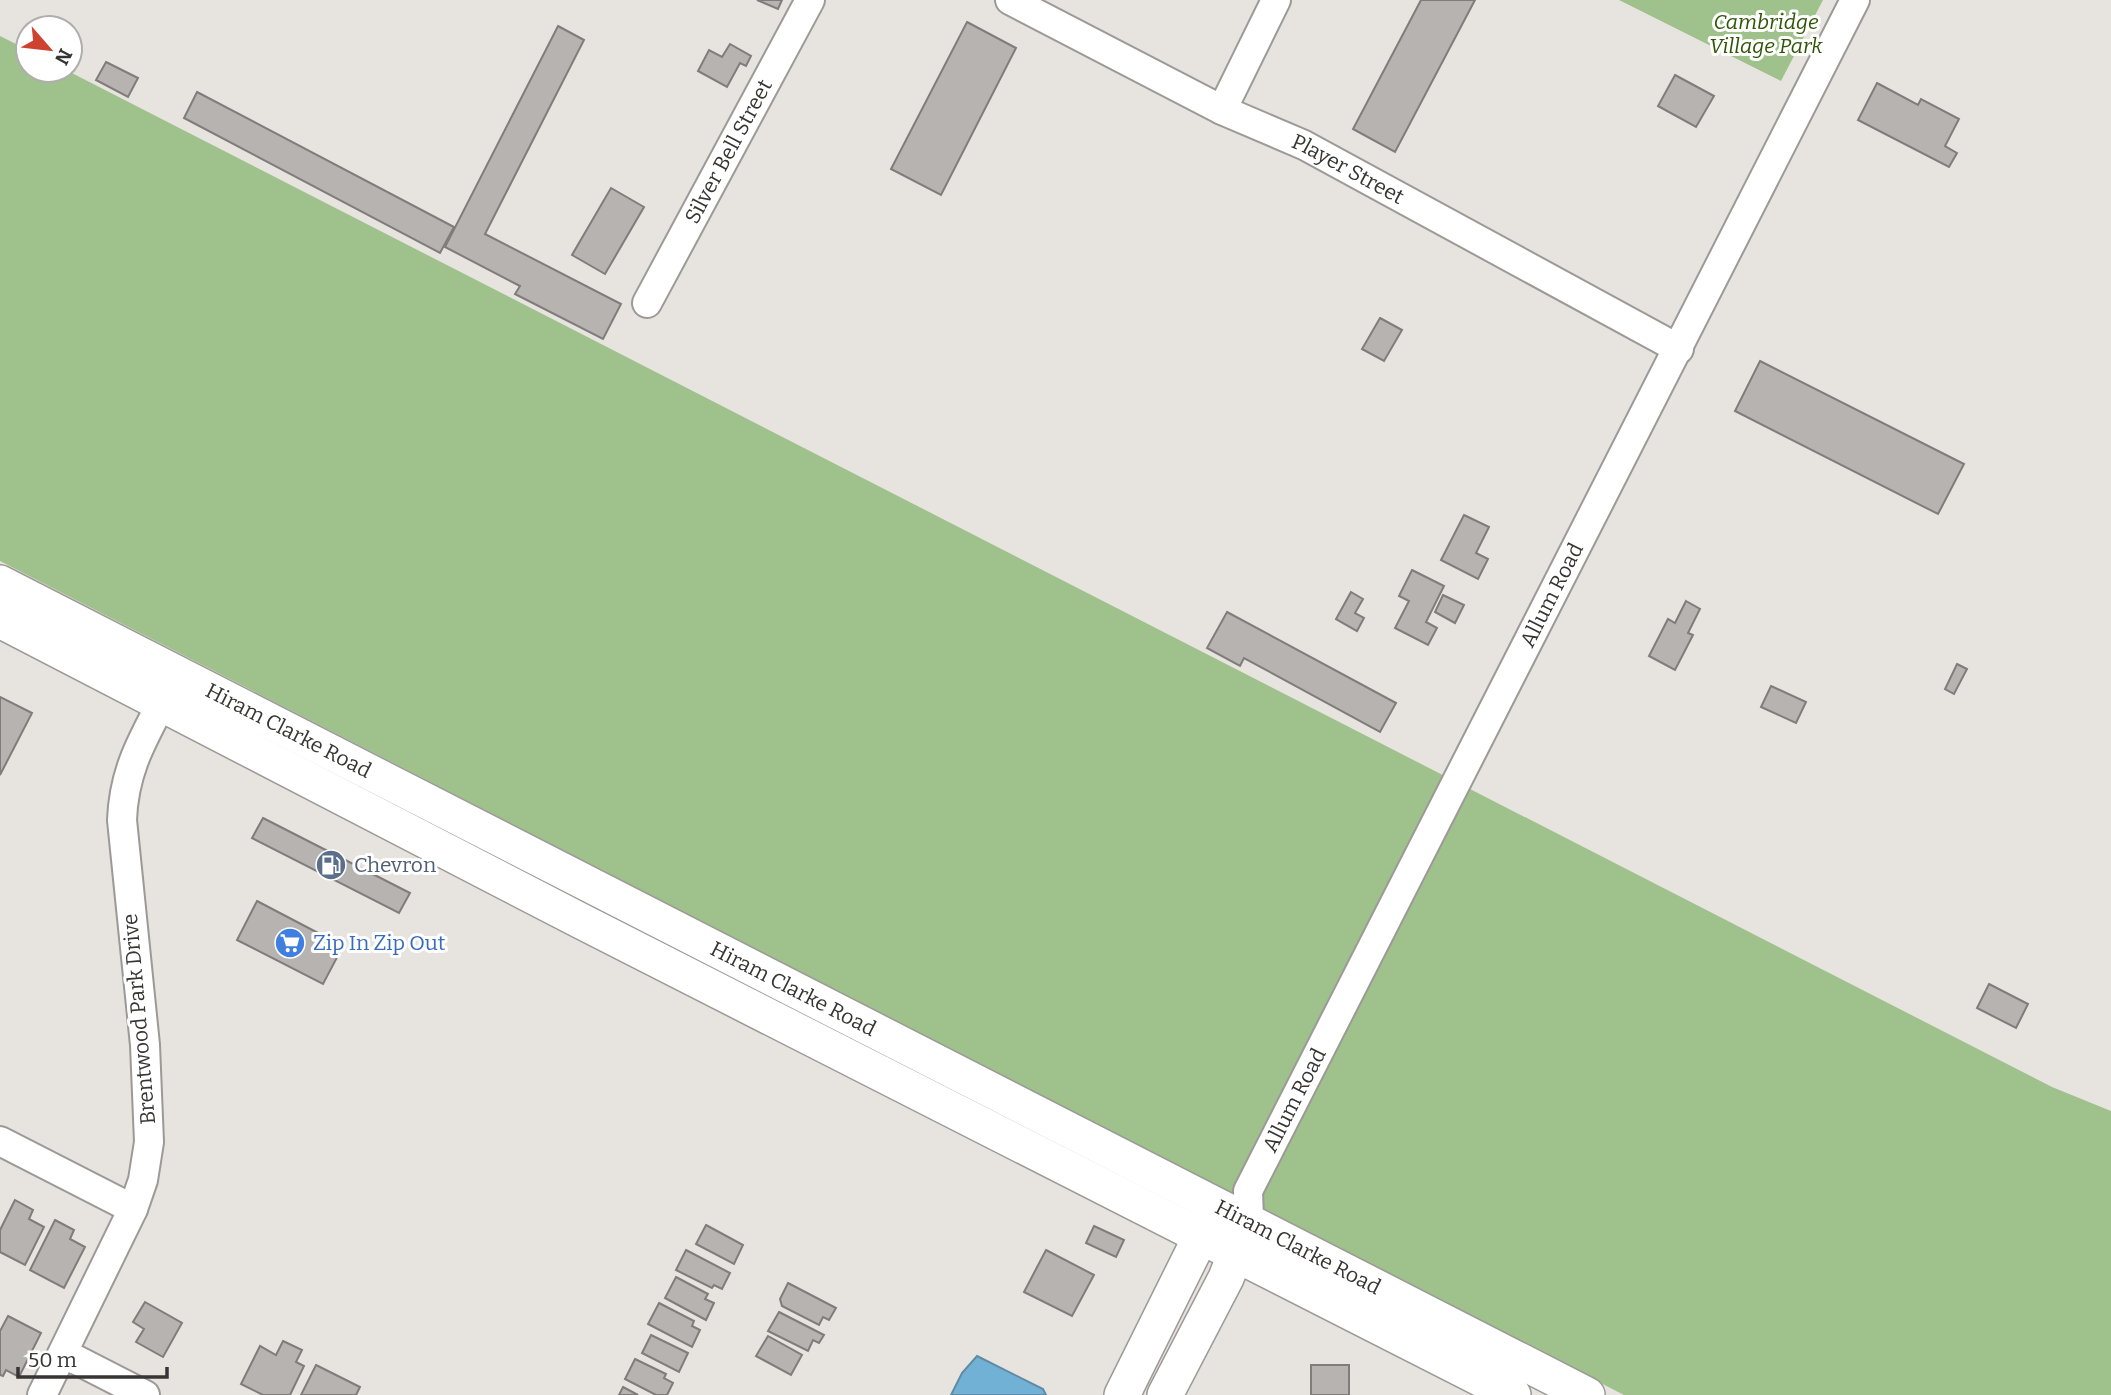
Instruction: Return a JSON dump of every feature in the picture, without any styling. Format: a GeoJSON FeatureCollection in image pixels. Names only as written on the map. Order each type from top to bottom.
{"type":"FeatureCollection","features":[{"type":"Feature","properties":{"kind":"main road","name":"Hiram Clarke Road"},"geometry":{"type":"LineString","coordinates":[[0,583],[169,689],[459,856],[689,975],[915,1089],[1229,1212]]}},
{"type":"Feature","properties":{"kind":"main road","name":"Hiram Clarke Road"},"geometry":{"type":"LineString","coordinates":[[0,620],[169,689],[477,827],[1587,1395]]}},
{"type":"Feature","properties":{"kind":"main road"},"geometry":{"type":"LineString","coordinates":[[459,856],[477,827]]}},
{"type":"Feature","properties":{"kind":"main road"},"geometry":{"type":"LineString","coordinates":[[689,975],[705,943]]}},
{"type":"Feature","properties":{"kind":"main road"},"geometry":{"type":"LineString","coordinates":[[915,1089],[930,1058]]}},
{"type":"Feature","properties":{"kind":"main road","name":"Hiram Clarke Road"},"geometry":{"type":"LineString","coordinates":[[1229,1212],[1237,1252],[1513,1395]]}},
{"type":"Feature","properties":{"kind":"main road"},"geometry":{"type":"LineString","coordinates":[[1122,1395],[1229,1212]]}},
{"type":"Feature","properties":{"kind":"main road"},"geometry":{"type":"LineString","coordinates":[[1165,1395],[1237,1252]]}},
{"type":"Feature","properties":{"kind":"street","name":"Silver Bell Street"},"geometry":{"type":"LineString","coordinates":[[647,303],[810,0]]}},
{"type":"Feature","properties":{"kind":"street","name":"Player Street"},"geometry":{"type":"LineString","coordinates":[[1010,0],[1222,110],[1304,145],[1679,349]]}},
{"type":"Feature","properties":{"kind":"street"},"geometry":{"type":"LineString","coordinates":[[1222,110],[1276,0]]}},
{"type":"Feature","properties":{"kind":"street","name":"Allum Road"},"geometry":{"type":"LineString","coordinates":[[1229,1212],[1679,349],[1856,0]]}},
{"type":"Feature","properties":{"kind":"street","name":"Brentwood Park Drive"},"geometry":{"type":"LineString","coordinates":[[42,1395],[133,1209],[143,1180],[149,1142],[145,1045],[122,820],[123,790],[132,760],[169,689]]}},
{"type":"Feature","properties":{"kind":"street"},"geometry":{"type":"LineString","coordinates":[[0,1141],[133,1209]]}},
{"type":"Feature","properties":{"kind":"street"},"geometry":{"type":"LineString","coordinates":[[63,1353],[145,1395]]}},
{"type":"Feature","properties":{"kind":"green space","name":"Cambridge Village Park"},"geometry":{"type":"Polygon","coordinates":[[[1619,0],[1823,0],[1781,81],[1619,0]]]}},
{"type":"Feature","properties":{"kind":"green space"},"geometry":{"type":"Polygon","coordinates":[[[0,36],[14,43],[14,84],[84,84],[84,79],[2052,1087],[2111,1111],[2111,1395],[1624,1395],[0,561],[0,36]]]}},
{"type":"Feature","properties":{"kind":"water"},"geometry":{"type":"Polygon","coordinates":[[[977,1356],[1043,1389],[1046,1395],[951,1395],[962,1373],[977,1356]]]}},
{"type":"Feature","properties":{"kind":"building"},"geometry":{"type":"Polygon","coordinates":[[[757,0],[782,0],[778,9],[757,0]]]}},
{"type":"Feature","properties":{"kind":"building"},"geometry":{"type":"Polygon","coordinates":[[[1421,0],[1475,0],[1395,152],[1353,129],[1421,0]]]}},
{"type":"Feature","properties":{"kind":"building"},"geometry":{"type":"Polygon","coordinates":[[[967,22],[1016,48],[941,195],[891,169],[967,22]]]}},
{"type":"Feature","properties":{"kind":"building"},"geometry":{"type":"Polygon","coordinates":[[[558,26],[584,40],[485,234],[621,304],[603,339],[515,294],[520,286],[445,247],[558,26]]]}},
{"type":"Feature","properties":{"kind":"building"},"geometry":{"type":"Polygon","coordinates":[[[730,44],[751,56],[746,66],[740,63],[727,87],[698,71],[709,50],[722,57],[730,44]]]}},
{"type":"Feature","properties":{"kind":"building"},"geometry":{"type":"Polygon","coordinates":[[[106,62],[138,78],[128,97],[96,80],[106,62]]]}},
{"type":"Feature","properties":{"kind":"building"},"geometry":{"type":"Polygon","coordinates":[[[1675,75],[1714,96],[1696,127],[1658,106],[1675,75]]]}},
{"type":"Feature","properties":{"kind":"building"},"geometry":{"type":"Polygon","coordinates":[[[1877,83],[1918,105],[1921,99],[1959,119],[1945,146],[1957,153],[1949,167],[1858,120],[1877,83]]]}},
{"type":"Feature","properties":{"kind":"building"},"geometry":{"type":"Polygon","coordinates":[[[197,92],[454,227],[440,253],[184,118],[197,92]]]}},
{"type":"Feature","properties":{"kind":"building"},"geometry":{"type":"Polygon","coordinates":[[[611,188],[644,207],[605,274],[572,255],[611,188]]]}},
{"type":"Feature","properties":{"kind":"building"},"geometry":{"type":"Polygon","coordinates":[[[1380,318],[1402,330],[1384,361],[1362,349],[1380,318]]]}},
{"type":"Feature","properties":{"kind":"building"},"geometry":{"type":"Polygon","coordinates":[[[1760,361],[1964,464],[1938,514],[1735,411],[1760,361]]]}},
{"type":"Feature","properties":{"kind":"building"},"geometry":{"type":"Polygon","coordinates":[[[1464,515],[1489,527],[1476,553],[1488,559],[1478,579],[1441,560],[1464,515]]]}},
{"type":"Feature","properties":{"kind":"building"},"geometry":{"type":"Polygon","coordinates":[[[1412,570],[1444,586],[1426,622],[1437,628],[1428,645],[1395,628],[1409,601],[1399,596],[1412,570]]]}},
{"type":"Feature","properties":{"kind":"building"},"geometry":{"type":"Polygon","coordinates":[[[1351,592],[1363,599],[1355,613],[1364,618],[1357,631],[1336,619],[1351,592]]]}},
{"type":"Feature","properties":{"kind":"building"},"geometry":{"type":"Polygon","coordinates":[[[1443,595],[1464,605],[1455,623],[1435,612],[1443,595]]]}},
{"type":"Feature","properties":{"kind":"building"},"geometry":{"type":"Polygon","coordinates":[[[1686,601],[1700,609],[1688,633],[1693,635],[1675,670],[1649,656],[1668,619],[1675,623],[1686,601]]]}},
{"type":"Feature","properties":{"kind":"building"},"geometry":{"type":"Polygon","coordinates":[[[1227,612],[1396,703],[1380,732],[1244,658],[1240,666],[1207,648],[1227,612]]]}},
{"type":"Feature","properties":{"kind":"building"},"geometry":{"type":"Polygon","coordinates":[[[1957,664],[1967,669],[1954,694],[1945,689],[1957,664]]]}},
{"type":"Feature","properties":{"kind":"building"},"geometry":{"type":"Polygon","coordinates":[[[1771,686],[1806,702],[1796,723],[1761,707],[1771,686]]]}},
{"type":"Feature","properties":{"kind":"building"},"geometry":{"type":"Polygon","coordinates":[[[0,697],[32,713],[0,775],[0,697]]]}},
{"type":"Feature","properties":{"kind":"building","name":"Chevron"},"geometry":{"type":"Polygon","coordinates":[[[263,818],[410,893],[399,913],[252,838],[263,818]]]}},
{"type":"Feature","properties":{"kind":"building","name":"Zip In Zip Out"},"geometry":{"type":"Polygon","coordinates":[[[257,901],[343,946],[323,984],[237,940],[257,901]]]}},
{"type":"Feature","properties":{"kind":"building"},"geometry":{"type":"Polygon","coordinates":[[[1989,984],[2028,1004],[2016,1028],[1977,1008],[1989,984]]]}},
{"type":"Feature","properties":{"kind":"building"},"geometry":{"type":"Polygon","coordinates":[[[15,1200],[33,1210],[29,1219],[44,1227],[25,1265],[0,1252],[0,1230],[15,1200]]]}},
{"type":"Feature","properties":{"kind":"building"},"geometry":{"type":"Polygon","coordinates":[[[55,1220],[74,1230],[70,1239],[85,1247],[64,1288],[30,1270],[55,1220]]]}},
{"type":"Feature","properties":{"kind":"building"},"geometry":{"type":"Polygon","coordinates":[[[706,1225],[743,1245],[734,1264],[696,1244],[706,1225]]]}},
{"type":"Feature","properties":{"kind":"building"},"geometry":{"type":"Polygon","coordinates":[[[1094,1226],[1124,1240],[1116,1257],[1086,1243],[1094,1226]]]}},
{"type":"Feature","properties":{"kind":"building"},"geometry":{"type":"Polygon","coordinates":[[[686,1250],[730,1273],[722,1289],[714,1285],[712,1288],[676,1270],[686,1250]]]}},
{"type":"Feature","properties":{"kind":"building"},"geometry":{"type":"Polygon","coordinates":[[[1046,1250],[1094,1275],[1072,1316],[1024,1292],[1046,1250]]]}},
{"type":"Feature","properties":{"kind":"building"},"geometry":{"type":"Polygon","coordinates":[[[676,1277],[708,1294],[705,1299],[714,1303],[706,1320],[665,1298],[676,1277]]]}},
{"type":"Feature","properties":{"kind":"building"},"geometry":{"type":"Polygon","coordinates":[[[788,1283],[836,1308],[829,1320],[823,1317],[819,1325],[782,1306],[780,1299],[788,1283]]]}},
{"type":"Feature","properties":{"kind":"building"},"geometry":{"type":"Polygon","coordinates":[[[145,1302],[182,1323],[163,1357],[136,1342],[144,1329],[133,1322],[145,1302]]]}},
{"type":"Feature","properties":{"kind":"building"},"geometry":{"type":"Polygon","coordinates":[[[659,1303],[694,1321],[692,1326],[700,1330],[692,1347],[648,1324],[659,1303]]]}},
{"type":"Feature","properties":{"kind":"building"},"geometry":{"type":"Polygon","coordinates":[[[779,1312],[824,1335],[819,1343],[813,1340],[808,1351],[768,1331],[779,1312]]]}},
{"type":"Feature","properties":{"kind":"building"},"geometry":{"type":"Polygon","coordinates":[[[8,1316],[41,1333],[19,1377],[6,1370],[3,1376],[0,1375],[0,1331],[8,1316]]]}},
{"type":"Feature","properties":{"kind":"building"},"geometry":{"type":"Polygon","coordinates":[[[651,1335],[688,1353],[679,1372],[642,1353],[651,1335]]]}},
{"type":"Feature","properties":{"kind":"building"},"geometry":{"type":"Polygon","coordinates":[[[768,1336],[802,1355],[791,1375],[756,1356],[768,1336]]]}},
{"type":"Feature","properties":{"kind":"building"},"geometry":{"type":"Polygon","coordinates":[[[283,1341],[302,1350],[296,1362],[304,1366],[290,1395],[263,1395],[241,1384],[260,1346],[276,1355],[283,1341]]]}},
{"type":"Feature","properties":{"kind":"building"},"geometry":{"type":"Polygon","coordinates":[[[635,1359],[666,1374],[664,1378],[673,1383],[667,1395],[656,1395],[625,1379],[635,1359]]]}},
{"type":"Feature","properties":{"kind":"building"},"geometry":{"type":"Polygon","coordinates":[[[316,1365],[360,1387],[356,1395],[301,1395],[316,1365]]]}},
{"type":"Feature","properties":{"kind":"building"},"geometry":{"type":"Polygon","coordinates":[[[1311,1365],[1349,1365],[1349,1395],[1311,1395],[1311,1365]]]}},
{"type":"Feature","properties":{"kind":"building"},"geometry":{"type":"Polygon","coordinates":[[[623,1387],[638,1395],[619,1395],[623,1387]]]}},
{"type":"Feature","properties":{"kind":"place","name":"Chevron"},"geometry":{"type":"Point","coordinates":[331,865]}},
{"type":"Feature","properties":{"kind":"place","name":"Zip In Zip Out"},"geometry":{"type":"Point","coordinates":[290,943]}}]}
